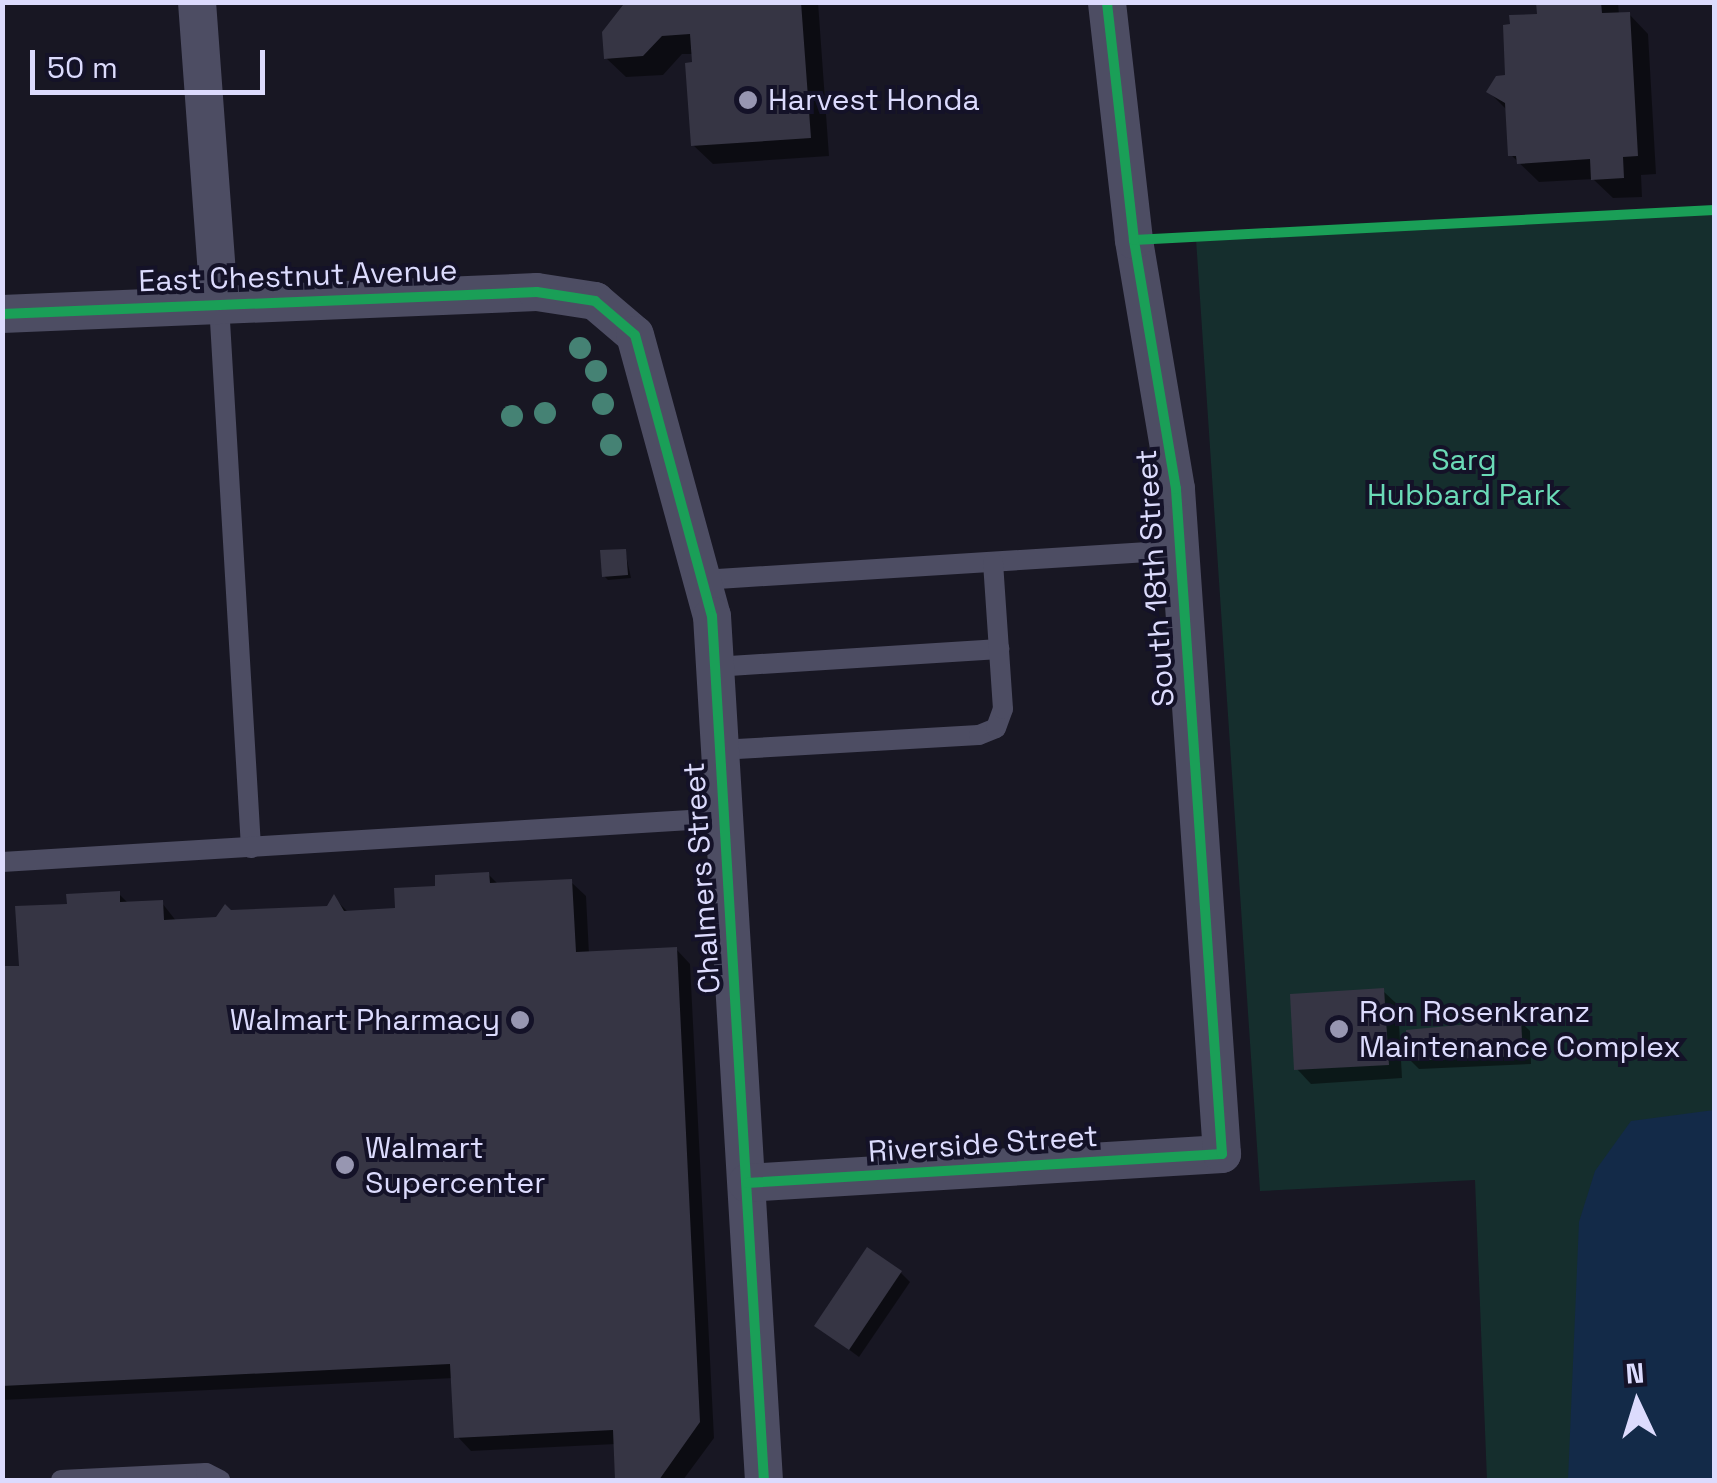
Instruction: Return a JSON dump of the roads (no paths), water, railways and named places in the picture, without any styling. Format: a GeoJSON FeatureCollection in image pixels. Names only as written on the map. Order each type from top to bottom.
{"type":"FeatureCollection","features":[{"type":"Feature","properties":{"kind":"street"},"geometry":{"type":"LineString","coordinates":[[197,2],[219,304]]}},
{"type":"Feature","properties":{"kind":"street","name":"South 18th Street"},"geometry":{"type":"LineString","coordinates":[[1107,2],[1180,550],[1222,1154]]}},
{"type":"Feature","properties":{"kind":"street","name":"East Chestnut Avenue"},"geometry":{"type":"LineString","coordinates":[[2,314],[537,292],[595,302]]}},
{"type":"Feature","properties":{"kind":"street","name":"Chalmers Street"},"geometry":{"type":"LineString","coordinates":[[595,302],[635,335],[702,580],[720,750],[764,1480]]}},
{"type":"Feature","properties":{"kind":"street","name":"Riverside Street"},"geometry":{"type":"LineString","coordinates":[[747,1184],[1222,1154]]}},
{"type":"Feature","properties":{"kind":"lane"},"geometry":{"type":"LineString","coordinates":[[219,304],[251,848]]}},
{"type":"Feature","properties":{"kind":"lane"},"geometry":{"type":"LineString","coordinates":[[702,580],[1180,550]]}},
{"type":"Feature","properties":{"kind":"lane"},"geometry":{"type":"LineString","coordinates":[[720,750],[978,734],[1002,719],[993,562]]}},
{"type":"Feature","properties":{"kind":"lane"},"geometry":{"type":"LineString","coordinates":[[714,666],[999,649]]}},
{"type":"Feature","properties":{"kind":"lane"},"geometry":{"type":"LineString","coordinates":[[2,862],[724,818]]}},
{"type":"Feature","properties":{"kind":"lane"},"geometry":{"type":"LineString","coordinates":[[60,1480],[206,1473],[220,1480]]}},
{"type":"Feature","properties":{"kind":"water"},"geometry":{"type":"Polygon","coordinates":[[[1714,1110],[1714,1480],[1568,1480],[1579,1222],[1595,1171],[1631,1121],[1714,1110]]]}},
{"type":"Feature","properties":{"kind":"place","name":"Harvest Honda"},"geometry":{"type":"Point","coordinates":[748,100]}},
{"type":"Feature","properties":{"kind":"place","name":"Walmart Pharmacy"},"geometry":{"type":"Point","coordinates":[520,1020]}},
{"type":"Feature","properties":{"kind":"place","name":"Ron Rosenkranz Maintenance Complex"},"geometry":{"type":"Point","coordinates":[1339,1029]}},
{"type":"Feature","properties":{"kind":"place","name":"Walmart Supercenter"},"geometry":{"type":"Point","coordinates":[345,1165]}},
{"type":"Feature","properties":{"kind":"park label","name":"Sarg Hubbard Park"},"geometry":{"type":"Point","coordinates":[1464,477]}}]}
